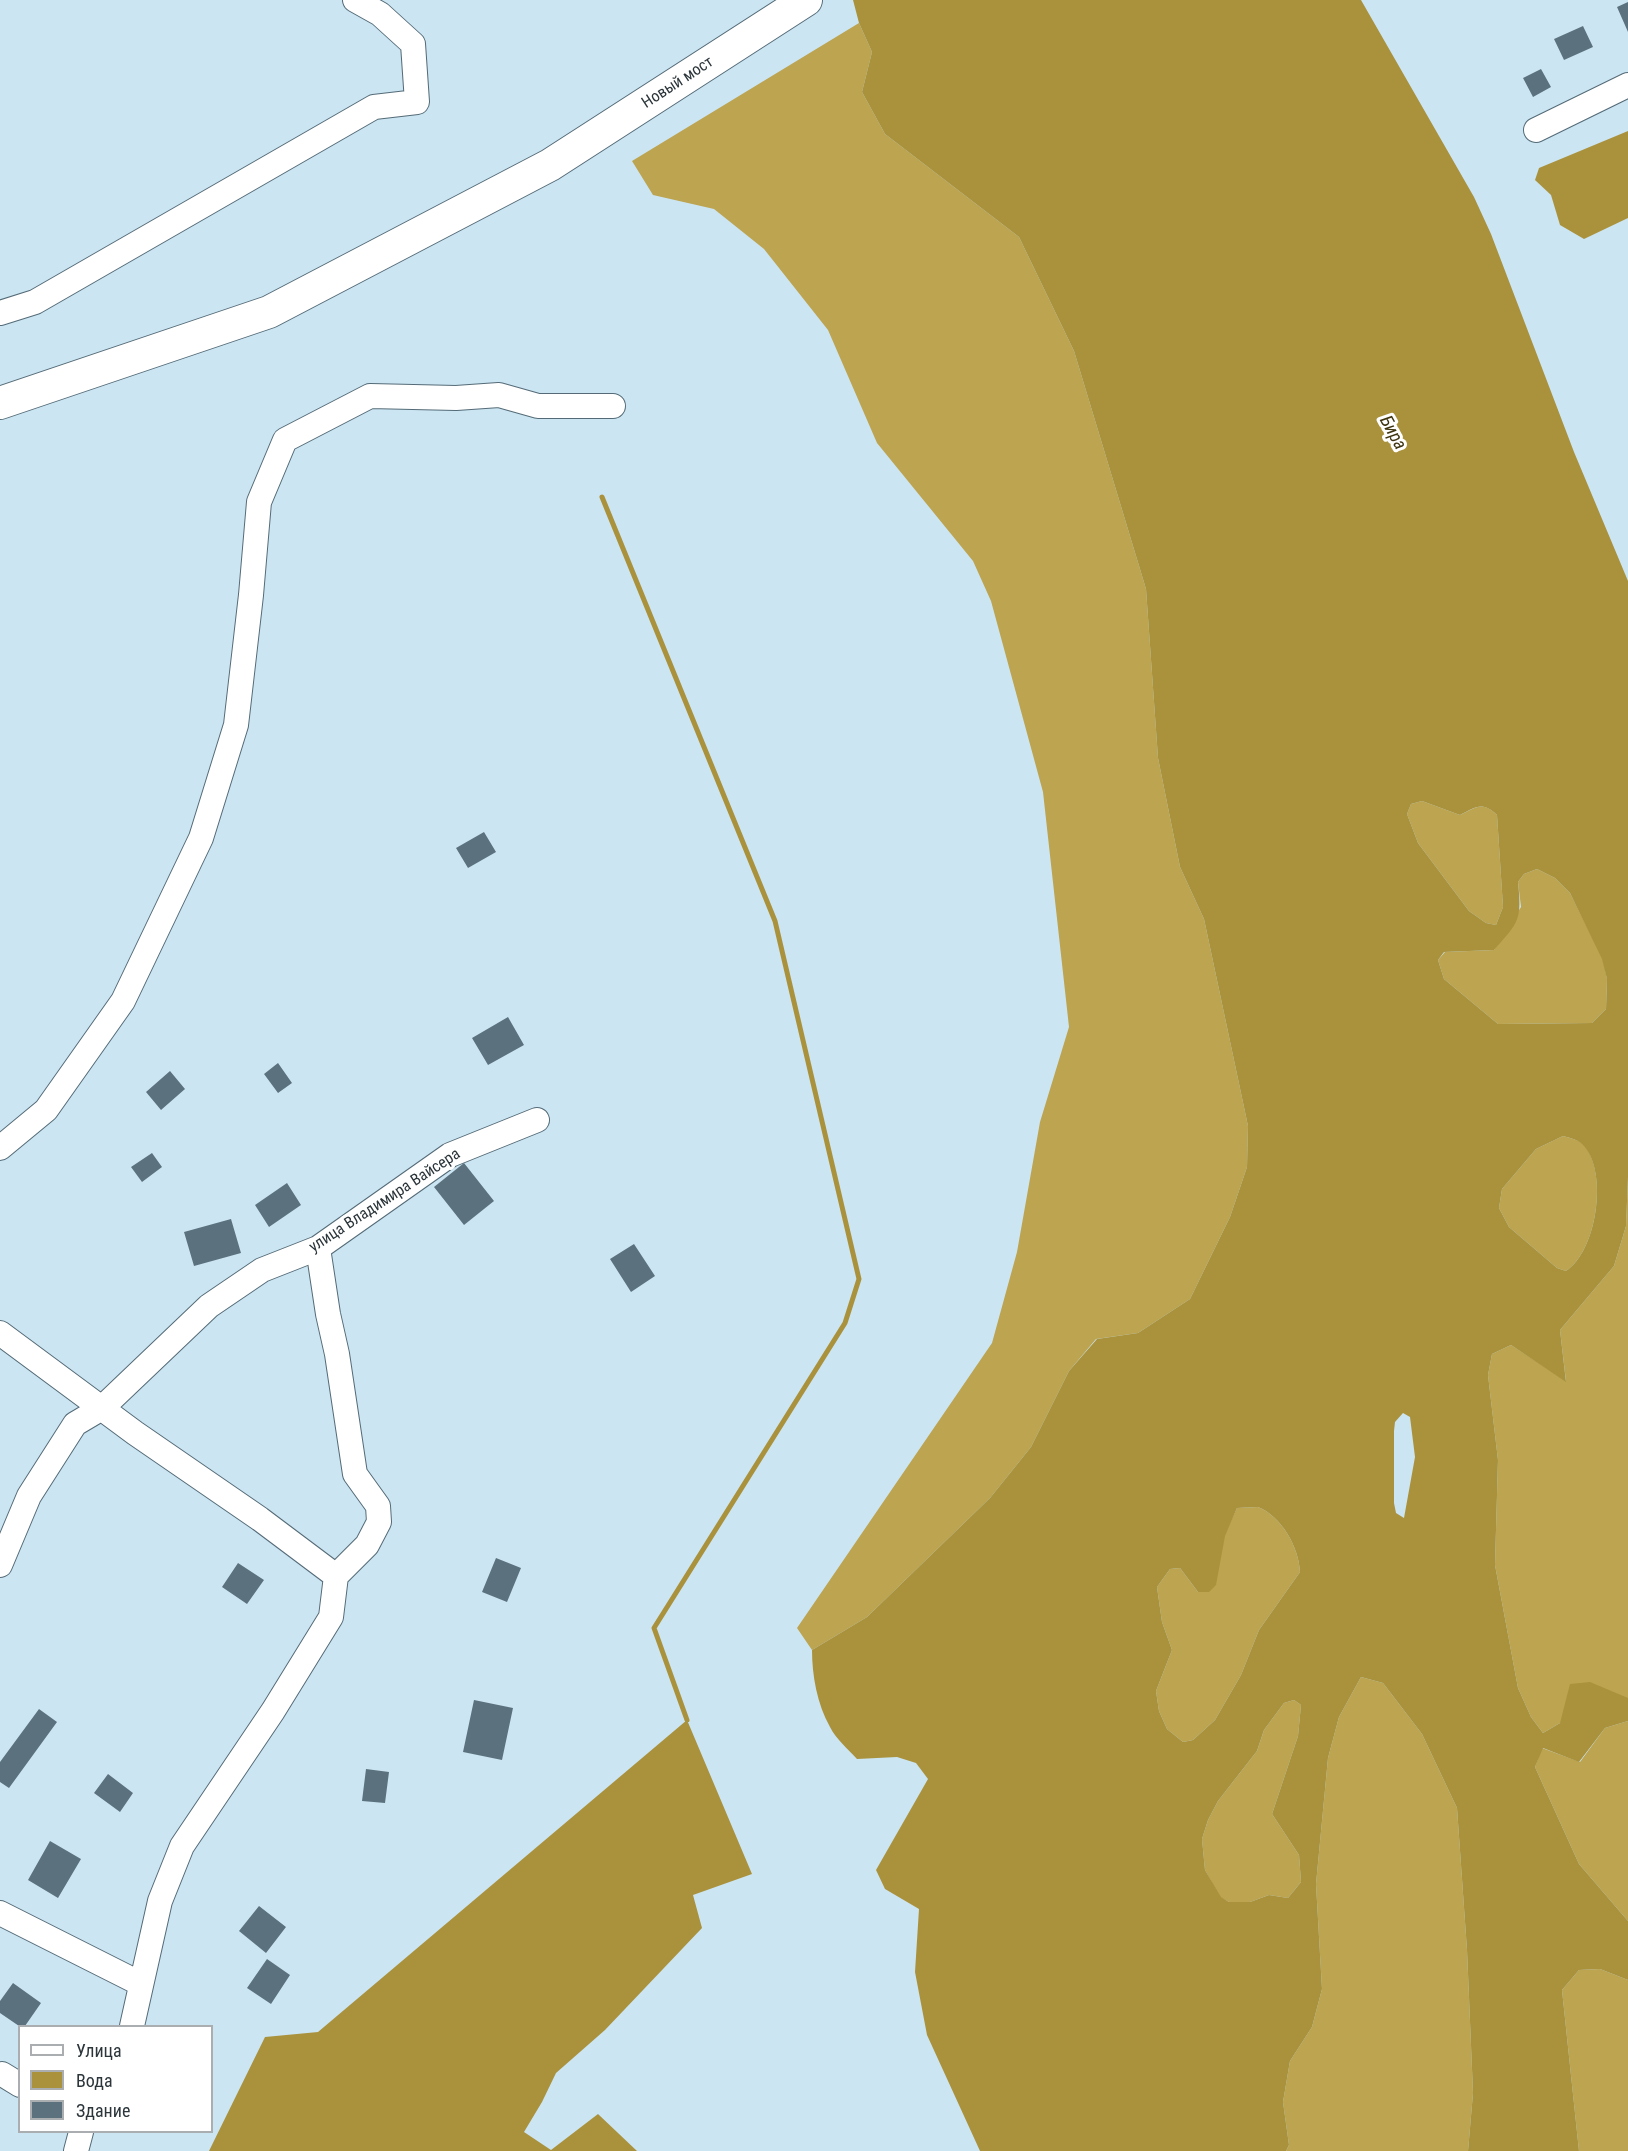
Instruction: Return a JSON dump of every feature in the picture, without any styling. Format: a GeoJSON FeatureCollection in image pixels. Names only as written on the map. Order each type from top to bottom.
{"type":"FeatureCollection","features":[{"type":"Feature","properties":{"kind":"main road","name":"Новый мост"},"geometry":{"type":"LineString","coordinates":[[0,403],[269,312],[550,165],[806,0]]}},
{"type":"Feature","properties":{"kind":"street"},"geometry":{"type":"LineString","coordinates":[[0,313],[35,302],[374,107],[417,102],[413,44],[380,15],[355,0]]}},
{"type":"Feature","properties":{"kind":"street"},"geometry":{"type":"LineString","coordinates":[[1536,130],[1628,85]]}},
{"type":"Feature","properties":{"kind":"street"},"geometry":{"type":"LineString","coordinates":[[0,1148],[46,1110],[123,1001],[201,838],[236,725],[259,502],[285,440],[370,396],[456,398],[499,395],[538,406],[613,406]]}},
{"type":"Feature","properties":{"kind":"street","name":"улица Владимира Вайсера"},"geometry":{"type":"LineString","coordinates":[[0,1565],[29,1496],[75,1424],[102,1408],[209,1306],[262,1270],[318,1248],[450,1155],[537,1120]]}},
{"type":"Feature","properties":{"kind":"street"},"geometry":{"type":"LineString","coordinates":[[132,2025],[160,1901],[182,1846],[267,1720],[331,1617],[336,1576],[367,1545],[379,1522],[378,1506],[356,1474],[338,1354],[328,1314],[318,1248]]}},
{"type":"Feature","properties":{"kind":"street"},"geometry":{"type":"LineString","coordinates":[[0,1333],[135,1433],[260,1519],[336,1576]]}},
{"type":"Feature","properties":{"kind":"street"},"geometry":{"type":"LineString","coordinates":[[0,1913],[141,1984]]}},
{"type":"Feature","properties":{"kind":"street"},"geometry":{"type":"LineString","coordinates":[[76,2151],[81,2133]]}},
{"type":"Feature","properties":{"kind":"shaded area"},"geometry":{"type":"Polygon","coordinates":[[[859,23],[872,52],[862,92],[885,134],[1019,237],[1074,351],[1146,589],[1158,758],[1180,867],[1204,919],[1248,1126],[1247,1167],[1230,1217],[1190,1299],[1138,1333],[1096,1339],[1069,1371],[1031,1447],[990,1498],[867,1617],[812,1650],[797,1628],[992,1343],[1017,1252],[1040,1122],[1069,1027],[1043,792],[991,601],[973,561],[877,443],[828,330],[764,249],[714,209],[653,195],[632,161],[859,23]]]}},
{"type":"Feature","properties":{"kind":"shaded area"},"geometry":{"type":"Polygon","coordinates":[[[1422,801],[1460,815],[1483,807],[1497,815],[1503,907],[1496,925],[1486,923],[1469,911],[1418,843],[1407,814],[1411,804],[1422,801]]]}},
{"type":"Feature","properties":{"kind":"shaded area"},"geometry":{"type":"Polygon","coordinates":[[[1537,869],[1555,878],[1570,893],[1603,959],[1607,979],[1606,1009],[1592,1023],[1498,1024],[1444,979],[1438,960],[1445,952],[1494,950],[1521,907],[1518,882],[1524,874],[1537,869]]]}},
{"type":"Feature","properties":{"kind":"shaded area"},"geometry":{"type":"Polygon","coordinates":[[[1563,1136],[1577,1140],[1584,1145],[1596,1174],[1597,1192],[1592,1230],[1577,1261],[1566,1271],[1557,1268],[1509,1227],[1499,1208],[1502,1189],[1536,1149],[1563,1136]]]}},
{"type":"Feature","properties":{"kind":"shaded area"},"geometry":{"type":"Polygon","coordinates":[[[1628,1177],[1628,1698],[1560,1723],[1543,1733],[1531,1717],[1518,1688],[1495,1565],[1498,1460],[1488,1375],[1492,1354],[1511,1345],[1566,1381],[1560,1330],[1614,1266],[1626,1226],[1628,1177]]]}},
{"type":"Feature","properties":{"kind":"shaded area"},"geometry":{"type":"Polygon","coordinates":[[[1258,1507],[1274,1517],[1287,1534],[1296,1553],[1300,1572],[1259,1630],[1241,1675],[1215,1720],[1193,1740],[1183,1742],[1167,1729],[1159,1711],[1156,1691],[1172,1650],[1162,1622],[1157,1587],[1170,1569],[1180,1568],[1198,1592],[1237,1508],[1258,1507]]]}},
{"type":"Feature","properties":{"kind":"shaded area"},"geometry":{"type":"Polygon","coordinates":[[[1361,1677],[1383,1683],[1422,1734],[1457,1808],[1467,1950],[1473,2093],[1468,2151],[1286,2151],[1289,2145],[1283,2102],[1290,2061],[1312,2027],[1322,1989],[1316,1884],[1328,1758],[1339,1717],[1361,1677]]]}},
{"type":"Feature","properties":{"kind":"shaded area"},"geometry":{"type":"Polygon","coordinates":[[[1294,1700],[1301,1705],[1298,1736],[1272,1814],[1299,1855],[1301,1882],[1288,1898],[1269,1895],[1250,1902],[1229,1902],[1220,1897],[1205,1870],[1202,1839],[1208,1820],[1218,1801],[1257,1751],[1264,1730],[1284,1703],[1294,1700]]]}},
{"type":"Feature","properties":{"kind":"shaded area"},"geometry":{"type":"Polygon","coordinates":[[[1628,1721],[1628,1921],[1579,1864],[1535,1767],[1542,1748],[1580,1762],[1605,1728],[1628,1721]]]}},
{"type":"Feature","properties":{"kind":"shaded area"},"geometry":{"type":"Polygon","coordinates":[[[1600,1969],[1628,1980],[1628,2151],[1579,2151],[1562,1990],[1579,1970],[1600,1969]]]}},
{"type":"Feature","properties":{"kind":"water","name":"Бира"},"geometry":{"type":"Polygon","coordinates":[[[853,0],[1361,0],[1474,197],[1491,234],[1574,452],[1628,581],[1628,1177],[1626,1226],[1614,1266],[1560,1330],[1566,1382],[1511,1345],[1492,1354],[1488,1375],[1498,1460],[1495,1565],[1518,1688],[1531,1717],[1543,1733],[1560,1723],[1570,1684],[1590,1682],[1628,1698],[1628,1721],[1605,1728],[1579,1762],[1543,1748],[1535,1767],[1579,1864],[1628,1921],[1628,1980],[1600,1969],[1579,1970],[1562,1990],[1579,2151],[1468,2151],[1473,2093],[1467,1950],[1457,1808],[1422,1734],[1383,1683],[1361,1677],[1339,1717],[1328,1758],[1316,1884],[1322,1989],[1312,2027],[1290,2061],[1283,2102],[1289,2145],[1286,2151],[980,2151],[927,2035],[915,1972],[919,1909],[885,1889],[876,1870],[928,1779],[916,1763],[897,1757],[857,1759],[842,1744],[825,1718],[822,1709],[814,1679],[812,1650],[867,1617],[990,1498],[1031,1447],[1069,1371],[1097,1339],[1138,1333],[1190,1299],[1230,1217],[1247,1167],[1248,1126],[1204,919],[1180,867],[1158,758],[1146,589],[1074,351],[1019,237],[885,134],[862,92],[872,52],[859,23],[853,0]],[[1422,801],[1411,804],[1407,814],[1418,843],[1469,911],[1486,923],[1496,925],[1503,907],[1497,815],[1483,807],[1460,815],[1422,801]],[[1537,869],[1524,874],[1518,882],[1519,913],[1509,933],[1494,950],[1444,952],[1438,960],[1444,979],[1498,1024],[1592,1023],[1606,1009],[1607,979],[1602,959],[1570,893],[1555,878],[1537,869]],[[1563,1136],[1536,1149],[1502,1189],[1499,1208],[1509,1227],[1557,1268],[1566,1271],[1577,1261],[1585,1247],[1596,1211],[1596,1174],[1584,1146],[1563,1136]],[[1403,1413],[1395,1422],[1394,1503],[1396,1513],[1404,1518],[1415,1457],[1410,1417],[1403,1413]],[[1258,1507],[1237,1508],[1225,1536],[1216,1585],[1209,1592],[1198,1592],[1180,1568],[1170,1569],[1157,1587],[1162,1622],[1172,1650],[1156,1691],[1159,1711],[1167,1729],[1183,1742],[1193,1740],[1215,1720],[1241,1675],[1259,1630],[1300,1572],[1296,1553],[1287,1534],[1274,1517],[1258,1507]],[[1294,1700],[1284,1703],[1264,1730],[1257,1751],[1218,1801],[1208,1820],[1202,1839],[1205,1870],[1221,1897],[1229,1902],[1250,1902],[1269,1895],[1288,1898],[1301,1882],[1299,1855],[1272,1814],[1298,1736],[1301,1705],[1294,1700]]]}},
{"type":"Feature","properties":{"kind":"water"},"geometry":{"type":"Polygon","coordinates":[[[1628,131],[1628,218],[1584,239],[1560,225],[1551,195],[1535,180],[1539,168],[1628,131]]]}},
{"type":"Feature","properties":{"kind":"water"},"geometry":{"type":"Polygon","coordinates":[[[687,1720],[752,1874],[693,1895],[702,1928],[605,2030],[556,2073],[524,2132],[551,2150],[598,2114],[637,2151],[209,2151],[265,2037],[318,2032],[687,1720]]]}},
{"type":"Feature","properties":{"kind":"building"},"geometry":{"type":"Polygon","coordinates":[[[1628,2],[1628,32],[1617,7],[1628,2]]]}},
{"type":"Feature","properties":{"kind":"building"},"geometry":{"type":"Polygon","coordinates":[[[1583,26],[1593,47],[1564,60],[1554,39],[1583,26]]]}},
{"type":"Feature","properties":{"kind":"building"},"geometry":{"type":"Polygon","coordinates":[[[1541,69],[1551,87],[1533,97],[1523,78],[1541,69]]]}},
{"type":"Feature","properties":{"kind":"building"},"geometry":{"type":"Polygon","coordinates":[[[484,832],[496,852],[468,868],[456,848],[484,832]]]}},
{"type":"Feature","properties":{"kind":"building"},"geometry":{"type":"Polygon","coordinates":[[[508,1017],[524,1045],[488,1065],[472,1038],[508,1017]]]}},
{"type":"Feature","properties":{"kind":"building"},"geometry":{"type":"Polygon","coordinates":[[[278,1063],[292,1083],[278,1093],[264,1074],[278,1063]]]}},
{"type":"Feature","properties":{"kind":"building"},"geometry":{"type":"Polygon","coordinates":[[[170,1071],[185,1089],[161,1110],[146,1092],[170,1071]]]}},
{"type":"Feature","properties":{"kind":"building"},"geometry":{"type":"Polygon","coordinates":[[[152,1153],[162,1167],[142,1182],[131,1167],[152,1153]]]}},
{"type":"Feature","properties":{"kind":"building"},"geometry":{"type":"Polygon","coordinates":[[[464,1163],[494,1201],[464,1225],[434,1187],[464,1163]]]}},
{"type":"Feature","properties":{"kind":"building"},"geometry":{"type":"Polygon","coordinates":[[[287,1183],[301,1205],[269,1227],[255,1205],[287,1183]]]}},
{"type":"Feature","properties":{"kind":"building"},"geometry":{"type":"Polygon","coordinates":[[[231,1219],[241,1253],[194,1266],[184,1232],[231,1219]]]}},
{"type":"Feature","properties":{"kind":"building"},"geometry":{"type":"Polygon","coordinates":[[[634,1244],[655,1276],[631,1292],[610,1259],[634,1244]]]}},
{"type":"Feature","properties":{"kind":"building"},"geometry":{"type":"Polygon","coordinates":[[[496,1558],[521,1568],[507,1602],[482,1592],[496,1558]]]}},
{"type":"Feature","properties":{"kind":"building"},"geometry":{"type":"Polygon","coordinates":[[[238,1563],[264,1580],[247,1604],[222,1587],[238,1563]]]}},
{"type":"Feature","properties":{"kind":"building"},"geometry":{"type":"Polygon","coordinates":[[[474,1700],[513,1708],[502,1760],[463,1752],[474,1700]]]}},
{"type":"Feature","properties":{"kind":"building"},"geometry":{"type":"Polygon","coordinates":[[[39,1709],[57,1722],[9,1788],[0,1782],[0,1762],[39,1709]]]}},
{"type":"Feature","properties":{"kind":"building"},"geometry":{"type":"Polygon","coordinates":[[[366,1769],[389,1772],[385,1803],[362,1801],[366,1769]]]}},
{"type":"Feature","properties":{"kind":"building"},"geometry":{"type":"Polygon","coordinates":[[[108,1774],[133,1793],[120,1812],[94,1793],[108,1774]]]}},
{"type":"Feature","properties":{"kind":"building"},"geometry":{"type":"Polygon","coordinates":[[[50,1841],[81,1859],[58,1898],[28,1880],[50,1841]]]}},
{"type":"Feature","properties":{"kind":"building"},"geometry":{"type":"Polygon","coordinates":[[[259,1906],[286,1927],[266,1953],[239,1931],[259,1906]]]}},
{"type":"Feature","properties":{"kind":"building"},"geometry":{"type":"Polygon","coordinates":[[[267,1959],[290,1975],[271,2004],[247,1988],[267,1959]]]}},
{"type":"Feature","properties":{"kind":"building"},"geometry":{"type":"Polygon","coordinates":[[[13,1983],[41,2003],[26,2025],[18,2025],[0,2013],[0,2001],[13,1983]]]}},
{"type":"Feature","properties":{"kind":"waterway"},"geometry":{"type":"LineString","coordinates":[[602,497],[775,921],[859,1279],[845,1323],[654,1628],[687,1720]]}}]}
